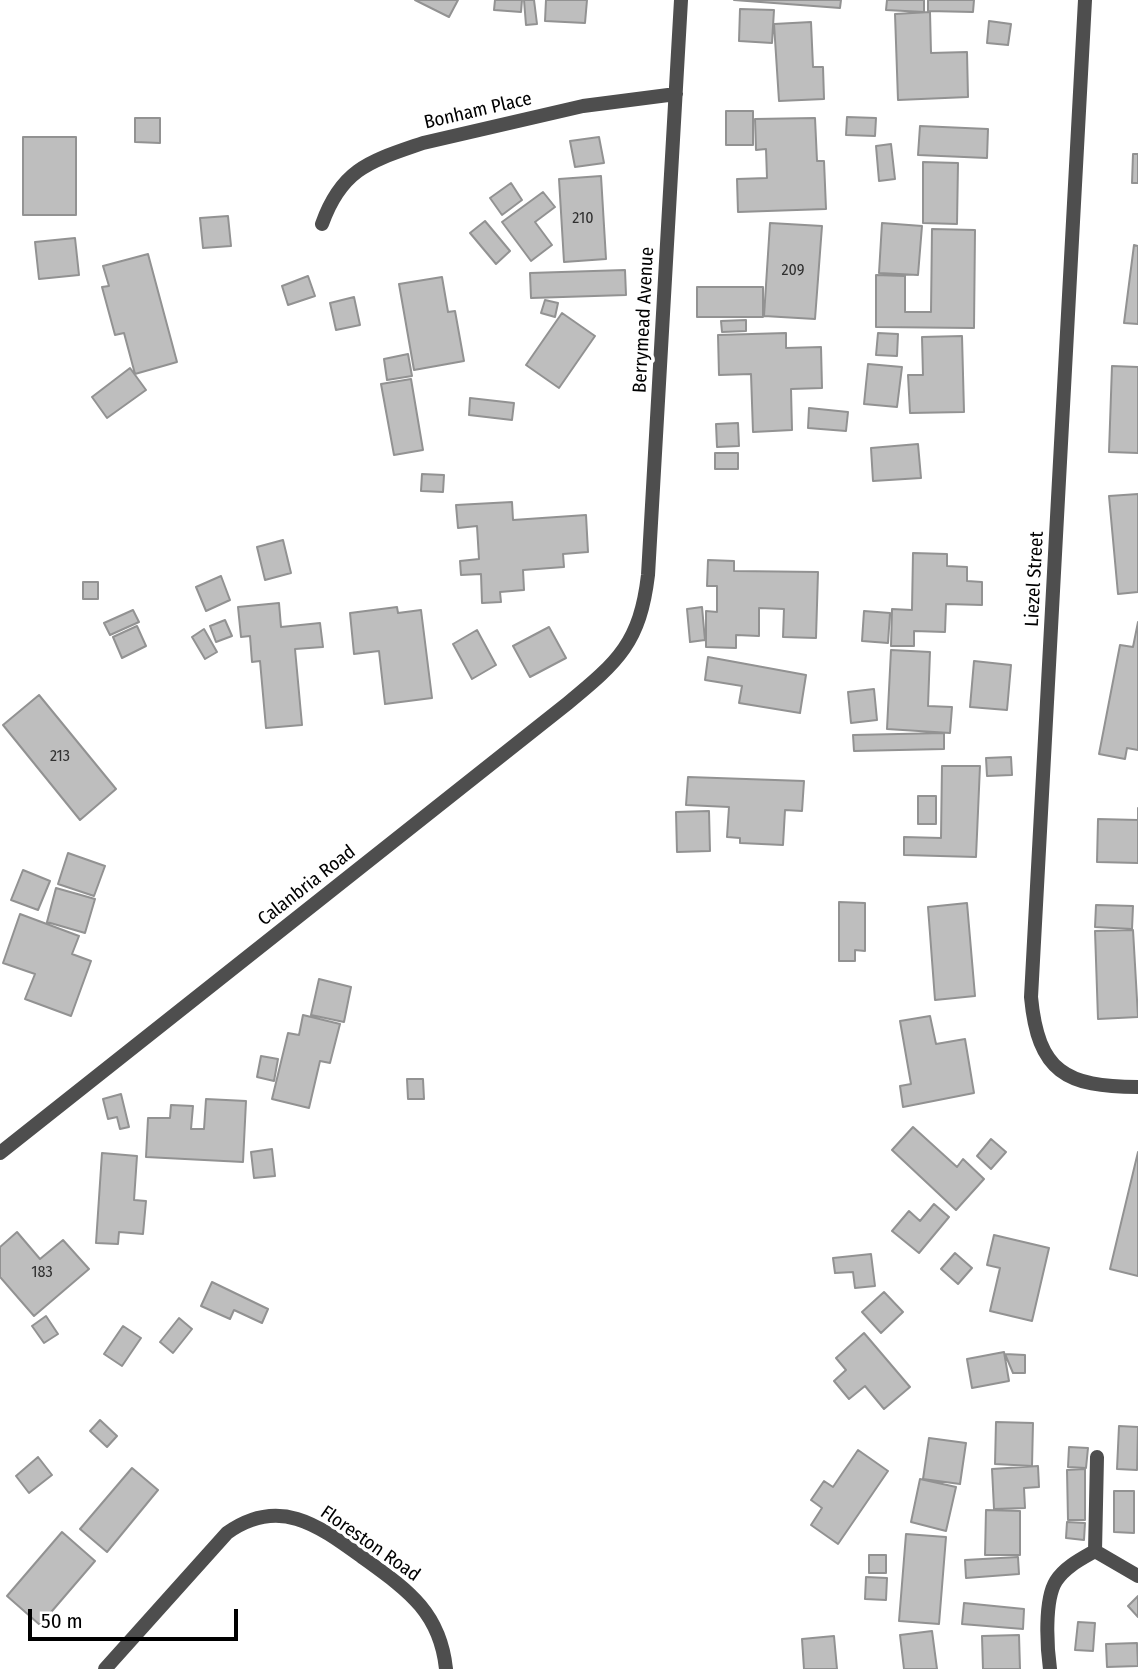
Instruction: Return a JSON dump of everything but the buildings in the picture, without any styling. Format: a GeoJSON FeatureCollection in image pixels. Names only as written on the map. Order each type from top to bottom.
{"type":"FeatureCollection","features":[{"type":"Feature","properties":{"kind":"street","name":"Berrymead Avenue"},"geometry":{"type":"LineString","coordinates":[[631,640],[643,611],[648,575],[681,0]]}},
{"type":"Feature","properties":{"kind":"street","name":"Liezel Street"},"geometry":{"type":"LineString","coordinates":[[1085,0],[1031,997],[1040,1046],[1051,1062],[1065,1075],[1092,1085],[1138,1087]]}},
{"type":"Feature","properties":{"kind":"street","name":"Bonham Place"},"geometry":{"type":"LineString","coordinates":[[322,224],[338,189],[349,177],[371,163],[402,150],[583,106],[676,94]]}},
{"type":"Feature","properties":{"kind":"street","name":"Calanbria Road"},"geometry":{"type":"LineString","coordinates":[[0,1153],[568,703],[610,666],[631,640]]}},
{"type":"Feature","properties":{"kind":"street"},"geometry":{"type":"LineString","coordinates":[[1095,1551],[1097,1457]]}},
{"type":"Feature","properties":{"kind":"street","name":"Floreston Road"},"geometry":{"type":"LineString","coordinates":[[105,1669],[227,1533],[242,1522],[260,1516],[281,1515],[300,1519],[323,1529],[397,1583],[423,1608],[440,1638],[446,1669]]}},
{"type":"Feature","properties":{"kind":"street"},"geometry":{"type":"LineString","coordinates":[[1095,1551],[1138,1576]]}},
{"type":"Feature","properties":{"kind":"street"},"geometry":{"type":"LineString","coordinates":[[1050,1669],[1049,1609],[1055,1582],[1066,1570],[1095,1551]]}}]}
